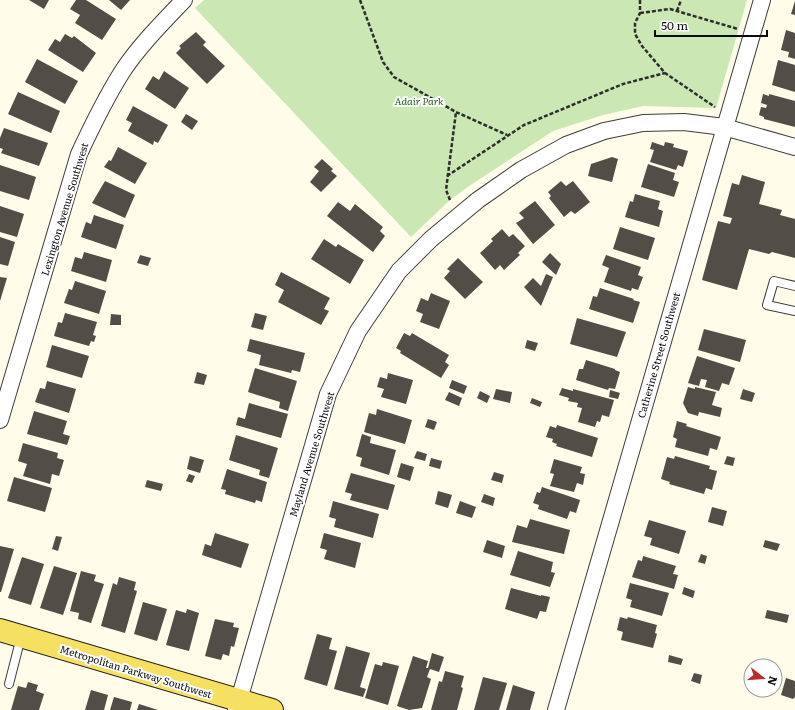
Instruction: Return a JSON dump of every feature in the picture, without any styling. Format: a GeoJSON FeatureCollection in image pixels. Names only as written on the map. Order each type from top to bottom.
{"type":"FeatureCollection","features":[{"type":"Feature","properties":{"kind":"main road","name":"Metropolitan Parkway Southwest"},"geometry":{"type":"LineString","coordinates":[[0,630],[238,705],[272,710]]}},
{"type":"Feature","properties":{"kind":"street","name":"Lexington Avenue Southwest"},"geometry":{"type":"LineString","coordinates":[[0,420],[79,154],[97,115],[123,71],[154,32],[184,0]]}},
{"type":"Feature","properties":{"kind":"street","name":"Catherine Street Southwest"},"geometry":{"type":"LineString","coordinates":[[556,710],[762,0]]}},
{"type":"Feature","properties":{"kind":"street","name":"Mayland Avenue Southwest"},"geometry":{"type":"LineString","coordinates":[[238,705],[328,394],[358,331],[400,271],[431,239],[478,200],[521,170],[566,145],[604,131],[644,123],[684,122],[724,127],[795,147]]}},
{"type":"Feature","properties":{"kind":"lane"},"geometry":{"type":"LineString","coordinates":[[795,286],[774,281],[767,305],[795,311]]}},
{"type":"Feature","properties":{"kind":"lane"},"geometry":{"type":"LineString","coordinates":[[9,684],[21,636]]}},
{"type":"Feature","properties":{"kind":"path"},"geometry":{"type":"LineString","coordinates":[[360,0],[384,62],[394,77],[456,112],[507,135]]}},
{"type":"Feature","properties":{"kind":"path"},"geometry":{"type":"LineString","coordinates":[[640,0],[640,13],[635,23],[635,34],[642,46],[665,73],[716,108]]}},
{"type":"Feature","properties":{"kind":"path"},"geometry":{"type":"LineString","coordinates":[[677,11],[681,0]]}},
{"type":"Feature","properties":{"kind":"path"},"geometry":{"type":"LineString","coordinates":[[640,13],[670,9],[738,29]]}},
{"type":"Feature","properties":{"kind":"path"},"geometry":{"type":"LineString","coordinates":[[447,176],[524,125],[623,84],[665,73]]}},
{"type":"Feature","properties":{"kind":"path"},"geometry":{"type":"LineString","coordinates":[[450,200],[446,190],[456,112]]}},
{"type":"Feature","properties":{"kind":"green space","name":"Adair Park"},"geometry":{"type":"Polygon","coordinates":[[[204,0],[747,0],[716,108],[643,106],[603,115],[553,131],[450,200],[411,237],[195,8],[204,0]]]}},
{"type":"Feature","properties":{"kind":"building"},"geometry":{"type":"Polygon","coordinates":[[[29,0],[49,0],[44,9],[29,0]]]}},
{"type":"Feature","properties":{"kind":"building"},"geometry":{"type":"Polygon","coordinates":[[[76,0],[86,0],[116,19],[102,40],[75,23],[80,15],[70,9],[76,0]]]}},
{"type":"Feature","properties":{"kind":"building"},"geometry":{"type":"Polygon","coordinates":[[[109,0],[130,0],[121,10],[109,0]]]}},
{"type":"Feature","properties":{"kind":"building"},"geometry":{"type":"Polygon","coordinates":[[[795,1],[795,15],[791,14],[795,1]]]}},
{"type":"Feature","properties":{"kind":"building"},"geometry":{"type":"Polygon","coordinates":[[[786,30],[795,33],[795,59],[788,57],[789,52],[781,50],[786,30]]]}},
{"type":"Feature","properties":{"kind":"building"},"geometry":{"type":"Polygon","coordinates":[[[196,32],[206,42],[203,45],[225,66],[207,84],[176,53],[181,48],[179,46],[196,32]]]}},
{"type":"Feature","properties":{"kind":"building"},"geometry":{"type":"Polygon","coordinates":[[[65,34],[72,38],[74,36],[96,53],[83,72],[48,50],[55,39],[60,42],[65,34]]]}},
{"type":"Feature","properties":{"kind":"building"},"geometry":{"type":"Polygon","coordinates":[[[37,59],[78,81],[65,104],[25,82],[37,59]]]}},
{"type":"Feature","properties":{"kind":"building"},"geometry":{"type":"Polygon","coordinates":[[[778,60],[795,65],[795,92],[772,85],[778,60]]]}},
{"type":"Feature","properties":{"kind":"building"},"geometry":{"type":"Polygon","coordinates":[[[164,71],[189,88],[175,109],[145,89],[153,76],[159,80],[164,71]]]}},
{"type":"Feature","properties":{"kind":"building"},"geometry":{"type":"Polygon","coordinates":[[[18,92],[60,111],[51,133],[8,114],[18,92]]]}},
{"type":"Feature","properties":{"kind":"building"},"geometry":{"type":"Polygon","coordinates":[[[763,94],[769,96],[769,94],[795,101],[795,127],[764,119],[764,117],[759,115],[761,107],[766,108],[767,105],[761,103],[763,94]]]}},
{"type":"Feature","properties":{"kind":"building"},"geometry":{"type":"Polygon","coordinates":[[[133,106],[168,125],[158,143],[154,141],[153,145],[128,131],[132,123],[126,120],[133,106]]]}},
{"type":"Feature","properties":{"kind":"building"},"geometry":{"type":"Polygon","coordinates":[[[186,114],[198,121],[192,130],[181,122],[186,114]]]}},
{"type":"Feature","properties":{"kind":"building"},"geometry":{"type":"Polygon","coordinates":[[[4,128],[48,143],[39,166],[1,153],[3,149],[0,148],[0,138],[4,128]]]}},
{"type":"Feature","properties":{"kind":"building"},"geometry":{"type":"Polygon","coordinates":[[[652,142],[664,146],[665,142],[674,144],[673,147],[688,151],[683,167],[678,165],[676,170],[650,162],[654,150],[650,149],[652,142]]]}},
{"type":"Feature","properties":{"kind":"building"},"geometry":{"type":"Polygon","coordinates":[[[118,147],[147,163],[135,184],[104,167],[109,160],[111,161],[118,147]]]}},
{"type":"Feature","properties":{"kind":"building"},"geometry":{"type":"Polygon","coordinates":[[[612,157],[618,159],[612,182],[588,176],[591,164],[612,157]]]}},
{"type":"Feature","properties":{"kind":"building"},"geometry":{"type":"Polygon","coordinates":[[[322,159],[333,169],[331,171],[337,176],[321,192],[310,182],[319,171],[314,167],[322,159]]]}},
{"type":"Feature","properties":{"kind":"building"},"geometry":{"type":"Polygon","coordinates":[[[648,164],[675,173],[673,180],[679,182],[674,197],[641,187],[648,164]]]}},
{"type":"Feature","properties":{"kind":"building"},"geometry":{"type":"Polygon","coordinates":[[[0,165],[36,177],[29,200],[0,191],[0,165]]]}},
{"type":"Feature","properties":{"kind":"building"},"geometry":{"type":"Polygon","coordinates":[[[742,175],[765,182],[759,204],[782,210],[780,215],[795,219],[795,258],[772,252],[769,254],[749,249],[737,290],[702,280],[718,221],[730,224],[732,218],[723,216],[732,183],[739,185],[742,175]]]}},
{"type":"Feature","properties":{"kind":"building"},"geometry":{"type":"Polygon","coordinates":[[[105,181],[135,195],[125,218],[92,203],[105,181]]]}},
{"type":"Feature","properties":{"kind":"building"},"geometry":{"type":"Polygon","coordinates":[[[561,181],[566,186],[573,181],[590,202],[575,214],[571,211],[564,217],[549,198],[551,196],[548,192],[561,181]]]}},
{"type":"Feature","properties":{"kind":"building"},"geometry":{"type":"Polygon","coordinates":[[[635,194],[660,201],[658,209],[663,211],[659,227],[625,217],[630,201],[633,202],[635,194]]]}},
{"type":"Feature","properties":{"kind":"building"},"geometry":{"type":"Polygon","coordinates":[[[535,201],[555,225],[533,244],[516,223],[524,218],[519,213],[535,201]]]}},
{"type":"Feature","properties":{"kind":"building"},"geometry":{"type":"Polygon","coordinates":[[[338,202],[350,211],[355,204],[383,227],[380,231],[385,236],[373,252],[327,216],[338,202]]]}},
{"type":"Feature","properties":{"kind":"building"},"geometry":{"type":"Polygon","coordinates":[[[0,206],[24,214],[17,237],[0,232],[0,206]]]}},
{"type":"Feature","properties":{"kind":"building"},"geometry":{"type":"Polygon","coordinates":[[[94,215],[124,225],[116,249],[81,237],[86,222],[91,224],[94,215]]]}},
{"type":"Feature","properties":{"kind":"building"},"geometry":{"type":"Polygon","coordinates":[[[620,227],[655,238],[648,260],[613,249],[620,227]]]}},
{"type":"Feature","properties":{"kind":"building"},"geometry":{"type":"Polygon","coordinates":[[[502,229],[509,237],[513,234],[525,246],[518,253],[520,255],[504,270],[500,265],[495,270],[480,253],[493,241],[491,239],[502,229]]]}},
{"type":"Feature","properties":{"kind":"building"},"geometry":{"type":"Polygon","coordinates":[[[0,237],[15,242],[8,266],[0,264],[0,237]]]}},
{"type":"Feature","properties":{"kind":"building"},"geometry":{"type":"Polygon","coordinates":[[[324,239],[336,247],[338,244],[364,260],[350,284],[311,259],[324,239]]]}},
{"type":"Feature","properties":{"kind":"building"},"geometry":{"type":"Polygon","coordinates":[[[84,252],[112,260],[106,282],[71,271],[75,257],[82,259],[84,252]]]}},
{"type":"Feature","properties":{"kind":"building"},"geometry":{"type":"Polygon","coordinates":[[[550,253],[561,264],[556,275],[542,262],[550,253]]]}},
{"type":"Feature","properties":{"kind":"building"},"geometry":{"type":"Polygon","coordinates":[[[140,255],[151,258],[148,266],[137,263],[140,255]]]}},
{"type":"Feature","properties":{"kind":"building"},"geometry":{"type":"Polygon","coordinates":[[[606,255],[641,267],[638,275],[643,277],[638,290],[632,288],[631,291],[604,282],[609,268],[602,265],[606,255]]]}},
{"type":"Feature","properties":{"kind":"building"},"geometry":{"type":"Polygon","coordinates":[[[458,258],[483,282],[465,299],[444,278],[450,271],[447,269],[458,258]]]}},
{"type":"Feature","properties":{"kind":"building"},"geometry":{"type":"Polygon","coordinates":[[[281,272],[330,298],[324,309],[329,311],[321,325],[278,302],[284,290],[275,285],[281,272]]]}},
{"type":"Feature","properties":{"kind":"building"},"geometry":{"type":"Polygon","coordinates":[[[546,274],[553,277],[541,306],[524,287],[533,278],[541,286],[546,274]]]}},
{"type":"Feature","properties":{"kind":"building"},"geometry":{"type":"Polygon","coordinates":[[[0,277],[7,278],[0,301],[0,277]]]}},
{"type":"Feature","properties":{"kind":"building"},"geometry":{"type":"Polygon","coordinates":[[[75,281],[106,291],[99,314],[64,303],[69,289],[72,290],[75,281]]]}},
{"type":"Feature","properties":{"kind":"building"},"geometry":{"type":"Polygon","coordinates":[[[600,288],[640,302],[633,323],[589,309],[593,296],[597,297],[600,288]]]}},
{"type":"Feature","properties":{"kind":"building"},"geometry":{"type":"Polygon","coordinates":[[[431,293],[450,301],[439,329],[420,322],[423,314],[416,311],[421,298],[428,301],[431,293]]]}},
{"type":"Feature","properties":{"kind":"building"},"geometry":{"type":"Polygon","coordinates":[[[65,313],[97,322],[93,335],[96,336],[94,342],[91,341],[89,346],[54,336],[58,322],[62,323],[65,313]]]}},
{"type":"Feature","properties":{"kind":"building"},"geometry":{"type":"Polygon","coordinates":[[[255,313],[267,316],[263,330],[251,327],[255,313]]]}},
{"type":"Feature","properties":{"kind":"building"},"geometry":{"type":"Polygon","coordinates":[[[111,314],[121,315],[121,325],[110,325],[111,314]]]}},
{"type":"Feature","properties":{"kind":"building"},"geometry":{"type":"Polygon","coordinates":[[[577,318],[626,332],[617,357],[570,344],[577,318]]]}},
{"type":"Feature","properties":{"kind":"building"},"geometry":{"type":"Polygon","coordinates":[[[704,329],[746,340],[740,362],[698,350],[704,329]]]}},
{"type":"Feature","properties":{"kind":"building"},"geometry":{"type":"Polygon","coordinates":[[[404,333],[410,336],[412,333],[449,355],[445,362],[449,365],[441,378],[400,353],[401,351],[396,348],[404,333]]]}},
{"type":"Feature","properties":{"kind":"building"},"geometry":{"type":"Polygon","coordinates":[[[250,339],[305,353],[300,372],[292,370],[291,373],[259,365],[261,355],[247,351],[250,339]]]}},
{"type":"Feature","properties":{"kind":"building"},"geometry":{"type":"Polygon","coordinates":[[[527,340],[538,343],[535,351],[525,348],[527,340]]]}},
{"type":"Feature","properties":{"kind":"building"},"geometry":{"type":"Polygon","coordinates":[[[52,345],[89,356],[82,378],[46,367],[52,345]]]}},
{"type":"Feature","properties":{"kind":"building"},"geometry":{"type":"Polygon","coordinates":[[[697,356],[735,368],[729,385],[722,383],[719,391],[705,387],[707,380],[701,379],[699,386],[688,383],[697,356]]]}},
{"type":"Feature","properties":{"kind":"building"},"geometry":{"type":"Polygon","coordinates":[[[586,360],[620,372],[615,389],[609,388],[608,390],[576,380],[579,369],[583,369],[586,360]]]}},
{"type":"Feature","properties":{"kind":"building"},"geometry":{"type":"Polygon","coordinates":[[[255,368],[297,381],[288,411],[279,408],[280,402],[248,392],[255,368]]]}},
{"type":"Feature","properties":{"kind":"building"},"geometry":{"type":"Polygon","coordinates":[[[197,372],[207,375],[204,385],[194,383],[197,372]]]}},
{"type":"Feature","properties":{"kind":"building"},"geometry":{"type":"Polygon","coordinates":[[[388,373],[413,380],[406,404],[381,397],[384,389],[377,387],[380,377],[387,379],[388,373]]]}},
{"type":"Feature","properties":{"kind":"building"},"geometry":{"type":"Polygon","coordinates":[[[452,380],[467,386],[464,394],[449,388],[452,380]]]}},
{"type":"Feature","properties":{"kind":"building"},"geometry":{"type":"Polygon","coordinates":[[[47,381],[76,389],[69,413],[35,402],[40,388],[45,389],[47,381]]]}},
{"type":"Feature","properties":{"kind":"building"},"geometry":{"type":"Polygon","coordinates":[[[688,387],[695,389],[695,387],[716,392],[712,405],[722,408],[720,417],[699,412],[698,416],[688,413],[683,403],[688,387]]]}},
{"type":"Feature","properties":{"kind":"building"},"geometry":{"type":"Polygon","coordinates":[[[562,388],[573,391],[573,389],[614,400],[609,417],[602,415],[600,422],[597,421],[595,427],[578,422],[582,408],[577,407],[578,403],[568,401],[569,398],[559,395],[562,388]]]}},
{"type":"Feature","properties":{"kind":"building"},"geometry":{"type":"Polygon","coordinates":[[[496,389],[512,392],[510,403],[493,399],[496,389]]]}},
{"type":"Feature","properties":{"kind":"building"},"geometry":{"type":"Polygon","coordinates":[[[743,389],[755,393],[752,402],[740,399],[743,389]]]}},
{"type":"Feature","properties":{"kind":"building"},"geometry":{"type":"Polygon","coordinates":[[[610,390],[620,393],[618,399],[609,397],[610,390]]]}},
{"type":"Feature","properties":{"kind":"building"},"geometry":{"type":"Polygon","coordinates":[[[480,391],[490,396],[487,403],[477,398],[480,391]]]}},
{"type":"Feature","properties":{"kind":"building"},"geometry":{"type":"Polygon","coordinates":[[[449,392],[462,398],[459,406],[445,400],[449,392]]]}},
{"type":"Feature","properties":{"kind":"building"},"geometry":{"type":"Polygon","coordinates":[[[532,398],[542,402],[540,407],[530,403],[532,398]]]}},
{"type":"Feature","properties":{"kind":"building"},"geometry":{"type":"Polygon","coordinates":[[[249,403],[288,414],[281,438],[236,425],[238,417],[245,419],[249,403]]]}},
{"type":"Feature","properties":{"kind":"building"},"geometry":{"type":"Polygon","coordinates":[[[377,409],[412,420],[405,444],[364,432],[369,413],[376,415],[377,409]]]}},
{"type":"Feature","properties":{"kind":"building"},"geometry":{"type":"Polygon","coordinates":[[[34,411],[67,421],[63,434],[70,436],[67,445],[27,434],[34,411]]]}},
{"type":"Feature","properties":{"kind":"building"},"geometry":{"type":"Polygon","coordinates":[[[428,419],[437,422],[434,430],[425,427],[428,419]]]}},
{"type":"Feature","properties":{"kind":"building"},"geometry":{"type":"Polygon","coordinates":[[[677,421],[687,424],[686,426],[721,437],[717,450],[710,448],[708,456],[675,447],[677,439],[673,437],[677,421]]]}},
{"type":"Feature","properties":{"kind":"building"},"geometry":{"type":"Polygon","coordinates":[[[557,425],[598,438],[592,457],[556,446],[557,444],[552,442],[553,439],[546,437],[550,426],[556,428],[557,425]]]}},
{"type":"Feature","properties":{"kind":"building"},"geometry":{"type":"Polygon","coordinates":[[[362,434],[371,437],[370,443],[396,450],[389,475],[360,466],[362,458],[356,456],[362,434]]]}},
{"type":"Feature","properties":{"kind":"building"},"geometry":{"type":"Polygon","coordinates":[[[236,435],[278,448],[269,478],[259,475],[260,470],[229,460],[236,435]]]}},
{"type":"Feature","properties":{"kind":"building"},"geometry":{"type":"Polygon","coordinates":[[[23,443],[58,453],[57,458],[64,460],[59,476],[52,474],[50,484],[23,476],[27,464],[18,461],[23,443]]]}},
{"type":"Feature","properties":{"kind":"building"},"geometry":{"type":"Polygon","coordinates":[[[417,451],[427,454],[425,461],[414,458],[417,451]]]}},
{"type":"Feature","properties":{"kind":"building"},"geometry":{"type":"Polygon","coordinates":[[[190,456],[204,460],[200,473],[187,469],[190,456]]]}},
{"type":"Feature","properties":{"kind":"building"},"geometry":{"type":"Polygon","coordinates":[[[675,456],[710,466],[709,469],[717,471],[712,490],[706,488],[704,494],[669,484],[670,482],[661,479],[667,457],[674,459],[675,456]]]}},
{"type":"Feature","properties":{"kind":"building"},"geometry":{"type":"Polygon","coordinates":[[[727,456],[735,458],[733,466],[724,464],[727,456]]]}},
{"type":"Feature","properties":{"kind":"building"},"geometry":{"type":"Polygon","coordinates":[[[431,458],[442,461],[440,469],[429,466],[431,458]]]}},
{"type":"Feature","properties":{"kind":"building"},"geometry":{"type":"Polygon","coordinates":[[[554,459],[582,467],[580,473],[585,474],[583,485],[577,483],[574,492],[550,486],[554,474],[550,473],[554,459]]]}},
{"type":"Feature","properties":{"kind":"building"},"geometry":{"type":"Polygon","coordinates":[[[401,463],[414,467],[410,481],[397,477],[401,463]]]}},
{"type":"Feature","properties":{"kind":"building"},"geometry":{"type":"Polygon","coordinates":[[[227,469],[267,482],[262,502],[256,500],[255,503],[225,494],[226,490],[221,489],[227,469]]]}},
{"type":"Feature","properties":{"kind":"building"},"geometry":{"type":"Polygon","coordinates":[[[494,472],[504,475],[502,483],[491,480],[494,472]]]}},
{"type":"Feature","properties":{"kind":"building"},"geometry":{"type":"Polygon","coordinates":[[[351,473],[395,485],[388,510],[350,500],[352,494],[345,492],[351,473]]]}},
{"type":"Feature","properties":{"kind":"building"},"geometry":{"type":"Polygon","coordinates":[[[189,474],[195,476],[192,483],[186,481],[189,474]]]}},
{"type":"Feature","properties":{"kind":"building"},"geometry":{"type":"Polygon","coordinates":[[[14,477],[52,488],[45,512],[7,501],[14,477]]]}},
{"type":"Feature","properties":{"kind":"building"},"geometry":{"type":"Polygon","coordinates":[[[147,480],[163,484],[161,491],[145,487],[147,480]]]}},
{"type":"Feature","properties":{"kind":"building"},"geometry":{"type":"Polygon","coordinates":[[[542,487],[580,500],[576,513],[570,511],[567,519],[538,509],[539,505],[533,503],[537,492],[540,493],[542,487]]]}},
{"type":"Feature","properties":{"kind":"building"},"geometry":{"type":"Polygon","coordinates":[[[438,491],[452,495],[448,508],[435,504],[438,491]]]}},
{"type":"Feature","properties":{"kind":"building"},"geometry":{"type":"Polygon","coordinates":[[[484,494],[495,498],[493,506],[481,502],[484,494]]]}},
{"type":"Feature","properties":{"kind":"building"},"geometry":{"type":"Polygon","coordinates":[[[333,501],[379,514],[373,538],[334,527],[336,519],[329,517],[333,501]]]}},
{"type":"Feature","properties":{"kind":"building"},"geometry":{"type":"Polygon","coordinates":[[[460,501],[476,507],[472,518],[456,513],[460,501]]]}},
{"type":"Feature","properties":{"kind":"building"},"geometry":{"type":"Polygon","coordinates":[[[712,507],[727,511],[723,526],[708,522],[712,507]]]}},
{"type":"Feature","properties":{"kind":"building"},"geometry":{"type":"Polygon","coordinates":[[[530,519],[570,530],[564,554],[512,542],[517,525],[527,528],[530,519]]]}},
{"type":"Feature","properties":{"kind":"building"},"geometry":{"type":"Polygon","coordinates":[[[649,520],[686,531],[679,554],[650,545],[652,538],[644,536],[649,520]]]}},
{"type":"Feature","properties":{"kind":"building"},"geometry":{"type":"Polygon","coordinates":[[[215,533],[249,544],[241,568],[202,555],[205,544],[211,546],[215,533]]]}},
{"type":"Feature","properties":{"kind":"building"},"geometry":{"type":"Polygon","coordinates":[[[324,533],[361,543],[355,568],[324,559],[327,550],[320,548],[324,533]]]}},
{"type":"Feature","properties":{"kind":"building"},"geometry":{"type":"Polygon","coordinates":[[[56,536],[62,537],[58,551],[52,549],[56,536]]]}},
{"type":"Feature","properties":{"kind":"building"},"geometry":{"type":"Polygon","coordinates":[[[487,540],[505,546],[502,558],[483,552],[487,540]]]}},
{"type":"Feature","properties":{"kind":"building"},"geometry":{"type":"Polygon","coordinates":[[[765,540],[780,544],[777,551],[763,547],[765,540]]]}},
{"type":"Feature","properties":{"kind":"building"},"geometry":{"type":"Polygon","coordinates":[[[0,546],[14,549],[1,592],[0,592],[0,546]]]}},
{"type":"Feature","properties":{"kind":"building"},"geometry":{"type":"Polygon","coordinates":[[[518,551],[553,562],[551,572],[555,573],[550,587],[510,575],[518,551]]]}},
{"type":"Feature","properties":{"kind":"building"},"geometry":{"type":"Polygon","coordinates":[[[701,554],[707,556],[705,564],[698,562],[701,554]]]}},
{"type":"Feature","properties":{"kind":"building"},"geometry":{"type":"Polygon","coordinates":[[[643,556],[676,566],[673,574],[678,575],[674,589],[632,577],[638,560],[642,561],[643,556]]]}},
{"type":"Feature","properties":{"kind":"building"},"geometry":{"type":"Polygon","coordinates":[[[22,557],[44,564],[31,605],[8,598],[22,557]]]}},
{"type":"Feature","properties":{"kind":"building"},"geometry":{"type":"Polygon","coordinates":[[[54,566],[77,573],[63,615],[40,608],[54,566]]]}},
{"type":"Feature","properties":{"kind":"building"},"geometry":{"type":"Polygon","coordinates":[[[81,571],[96,575],[94,581],[104,584],[91,623],[78,619],[79,613],[70,611],[81,571]]]}},
{"type":"Feature","properties":{"kind":"building"},"geometry":{"type":"Polygon","coordinates":[[[119,577],[136,582],[134,590],[137,591],[125,633],[101,626],[113,583],[117,585],[119,577]]]}},
{"type":"Feature","properties":{"kind":"building"},"geometry":{"type":"Polygon","coordinates":[[[630,583],[669,593],[662,616],[630,607],[632,600],[626,598],[630,583]]]}},
{"type":"Feature","properties":{"kind":"building"},"geometry":{"type":"Polygon","coordinates":[[[684,587],[695,591],[693,598],[682,594],[684,587]]]}},
{"type":"Feature","properties":{"kind":"building"},"geometry":{"type":"Polygon","coordinates":[[[511,588],[550,597],[546,612],[540,611],[537,619],[505,609],[511,588]]]}},
{"type":"Feature","properties":{"kind":"building"},"geometry":{"type":"Polygon","coordinates":[[[143,602],[167,609],[157,641],[134,634],[143,602]]]}},
{"type":"Feature","properties":{"kind":"building"},"geometry":{"type":"Polygon","coordinates":[[[187,609],[199,613],[189,651],[166,645],[176,610],[186,613],[187,609]]]}},
{"type":"Feature","properties":{"kind":"building"},"geometry":{"type":"Polygon","coordinates":[[[767,610],[789,615],[787,623],[765,618],[767,610]]]}},
{"type":"Feature","properties":{"kind":"building"},"geometry":{"type":"Polygon","coordinates":[[[620,617],[627,619],[628,617],[657,625],[655,633],[657,634],[653,648],[621,640],[623,632],[617,630],[620,617]]]}},
{"type":"Feature","properties":{"kind":"building"},"geometry":{"type":"Polygon","coordinates":[[[215,619],[234,623],[233,627],[239,628],[234,647],[231,646],[229,656],[223,654],[221,660],[205,656],[215,619]]]}},
{"type":"Feature","properties":{"kind":"building"},"geometry":{"type":"Polygon","coordinates":[[[317,634],[332,638],[329,649],[337,651],[327,686],[304,679],[317,634]]]}},
{"type":"Feature","properties":{"kind":"building"},"geometry":{"type":"Polygon","coordinates":[[[346,646],[370,653],[360,687],[366,689],[363,697],[334,689],[346,646]]]}},
{"type":"Feature","properties":{"kind":"building"},"geometry":{"type":"Polygon","coordinates":[[[432,653],[444,657],[439,672],[430,669],[427,677],[431,679],[422,708],[409,710],[397,706],[413,656],[428,661],[426,668],[428,668],[432,653]]]}},
{"type":"Feature","properties":{"kind":"building"},"geometry":{"type":"Polygon","coordinates":[[[669,655],[683,659],[681,665],[668,662],[669,655]]]}},
{"type":"Feature","properties":{"kind":"building"},"geometry":{"type":"Polygon","coordinates":[[[383,662],[399,666],[388,705],[365,698],[375,664],[382,666],[383,662]]]}},
{"type":"Feature","properties":{"kind":"building"},"geometry":{"type":"Polygon","coordinates":[[[445,671],[464,676],[461,687],[463,688],[457,710],[431,710],[439,681],[442,682],[445,671]]]}},
{"type":"Feature","properties":{"kind":"building"},"geometry":{"type":"Polygon","coordinates":[[[694,673],[702,675],[700,684],[691,681],[694,673]]]}},
{"type":"Feature","properties":{"kind":"building"},"geometry":{"type":"Polygon","coordinates":[[[483,677],[507,683],[499,710],[474,710],[483,677]]]}},
{"type":"Feature","properties":{"kind":"building"},"geometry":{"type":"Polygon","coordinates":[[[786,678],[795,681],[795,697],[793,699],[783,696],[783,688],[786,678]]]}},
{"type":"Feature","properties":{"kind":"building"},"geometry":{"type":"Polygon","coordinates":[[[28,682],[38,685],[36,691],[44,694],[39,710],[11,710],[18,686],[26,688],[28,682]]]}},
{"type":"Feature","properties":{"kind":"building"},"geometry":{"type":"Polygon","coordinates":[[[513,685],[535,692],[530,710],[506,710],[513,685]]]}},
{"type":"Feature","properties":{"kind":"building"},"geometry":{"type":"Polygon","coordinates":[[[91,690],[108,695],[104,710],[85,710],[91,690]]]}},
{"type":"Feature","properties":{"kind":"building"},"geometry":{"type":"Polygon","coordinates":[[[114,697],[132,702],[130,710],[110,710],[114,697]]]}},
{"type":"Feature","properties":{"kind":"building"},"geometry":{"type":"Polygon","coordinates":[[[139,704],[158,710],[137,710],[139,704]]]}}]}
